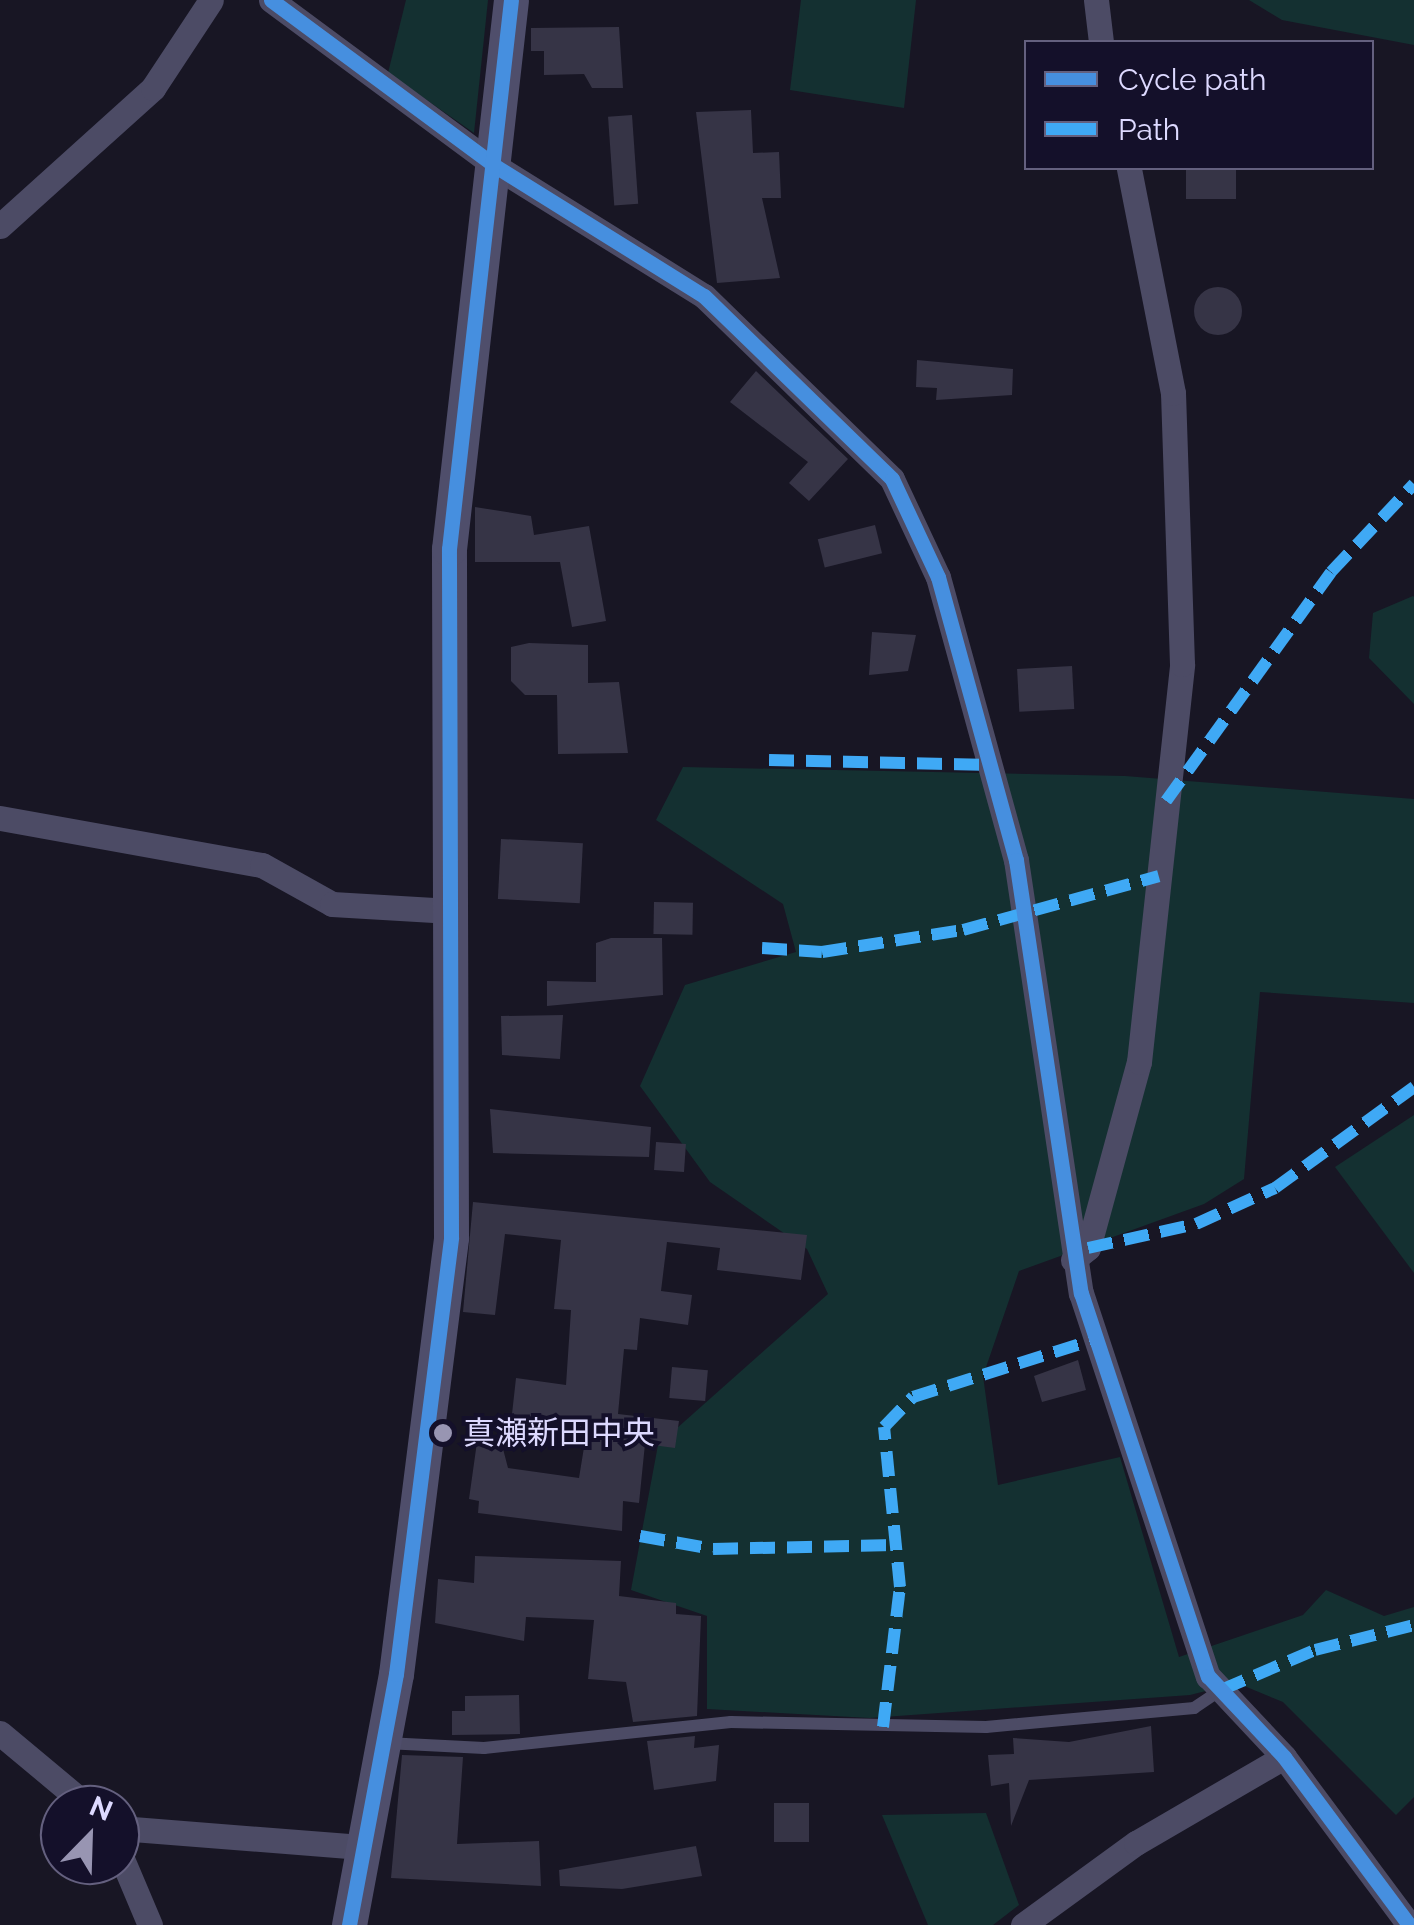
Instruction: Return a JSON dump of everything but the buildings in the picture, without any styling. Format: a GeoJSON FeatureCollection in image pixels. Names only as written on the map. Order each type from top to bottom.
{"type":"FeatureCollection","features":[{"type":"Feature","properties":{"kind":"street"},"geometry":{"type":"LineString","coordinates":[[0,226],[153,88],[211,0]]}},
{"type":"Feature","properties":{"kind":"street"},"geometry":{"type":"LineString","coordinates":[[271,0],[495,166],[704,296],[859,440],[920,527],[1016,860],[1073,1260],[1208,1676],[1284,1757],[1409,1925]]}},
{"type":"Feature","properties":{"kind":"street"},"geometry":{"type":"LineString","coordinates":[[349,1925],[379,1742],[396,1674],[451,1238],[449,548],[495,166],[510,0]]}},
{"type":"Feature","properties":{"kind":"street"},"geometry":{"type":"LineString","coordinates":[[1096,0],[1101,40]]}},
{"type":"Feature","properties":{"kind":"street"},"geometry":{"type":"LineString","coordinates":[[1073,1260],[1098,1220],[1139,1062],[1182,664],[1173,393],[1129,170]]}},
{"type":"Feature","properties":{"kind":"street"},"geometry":{"type":"LineString","coordinates":[[0,818],[262,865],[332,904],[450,910]]}},
{"type":"Feature","properties":{"kind":"street"},"geometry":{"type":"LineString","coordinates":[[0,1733],[62,1785]]}},
{"type":"Feature","properties":{"kind":"street"},"geometry":{"type":"LineString","coordinates":[[1023,1925],[1136,1843],[1284,1757]]}},
{"type":"Feature","properties":{"kind":"street"},"geometry":{"type":"LineString","coordinates":[[140,1830],[361,1847]]}},
{"type":"Feature","properties":{"kind":"street"},"geometry":{"type":"LineString","coordinates":[[133,1885],[150,1925]]}},
{"type":"Feature","properties":{"kind":"lane"},"geometry":{"type":"LineString","coordinates":[[379,1742],[484,1748],[731,1722],[986,1727],[1194,1708],[1221,1690]]}},
{"type":"Feature","properties":{"kind":"green space"},"geometry":{"type":"Polygon","coordinates":[[[406,0],[488,0],[474,133],[388,73],[406,0]]]}},
{"type":"Feature","properties":{"kind":"green space"},"geometry":{"type":"Polygon","coordinates":[[[801,0],[916,0],[904,108],[790,90],[801,0]]]}},
{"type":"Feature","properties":{"kind":"green space"},"geometry":{"type":"Polygon","coordinates":[[[1249,0],[1414,0],[1414,45],[1282,20],[1249,0]]]}},
{"type":"Feature","properties":{"kind":"green space"},"geometry":{"type":"Polygon","coordinates":[[[1413,596],[1414,704],[1369,658],[1373,613],[1413,596]]]}},
{"type":"Feature","properties":{"kind":"green space"},"geometry":{"type":"Polygon","coordinates":[[[683,767],[1125,776],[1414,799],[1414,1003],[1260,992],[1244,1179],[1204,1204],[1019,1271],[983,1376],[998,1485],[1120,1457],[1179,1657],[1303,1615],[1326,1590],[1384,1616],[1414,1607],[1414,1797],[1396,1815],[1283,1702],[1237,1683],[1190,1695],[870,1718],[707,1709],[707,1616],[631,1590],[658,1445],[828,1294],[807,1249],[710,1182],[640,1086],[685,985],[796,952],[783,904],[656,820],[683,767]]]}},
{"type":"Feature","properties":{"kind":"green space"},"geometry":{"type":"Polygon","coordinates":[[[1414,1115],[1414,1273],[1335,1167],[1414,1115]]]}},
{"type":"Feature","properties":{"kind":"green space"},"geometry":{"type":"Polygon","coordinates":[[[986,1813],[1019,1905],[993,1925],[928,1925],[882,1815],[986,1813]]]}},
{"type":"Feature","properties":{"kind":"marked path"},"geometry":{"type":"LineString","coordinates":[[1166,801],[1331,572],[1414,484]]}},
{"type":"Feature","properties":{"kind":"marked path"},"geometry":{"type":"LineString","coordinates":[[769,760],[992,765]]}},
{"type":"Feature","properties":{"kind":"marked path"},"geometry":{"type":"LineString","coordinates":[[762,948],[822,952],[963,930],[1159,876]]}},
{"type":"Feature","properties":{"kind":"marked path"},"geometry":{"type":"LineString","coordinates":[[1088,1248],[1196,1224],[1275,1188],[1414,1087]]}},
{"type":"Feature","properties":{"kind":"marked path"},"geometry":{"type":"LineString","coordinates":[[883,1727],[900,1587],[884,1427],[913,1397],[1096,1339]]}},
{"type":"Feature","properties":{"kind":"marked path"},"geometry":{"type":"LineString","coordinates":[[640,1536],[713,1549],[894,1545]]}},
{"type":"Feature","properties":{"kind":"marked path"},"geometry":{"type":"LineString","coordinates":[[1221,1690],[1315,1650],[1414,1625]]}},
{"type":"Feature","properties":{"kind":"cycle path"},"geometry":{"type":"LineString","coordinates":[[271,0],[495,166],[704,296],[892,479],[938,577],[1016,860],[1081,1293],[1208,1676],[1284,1757],[1409,1925]]}},
{"type":"Feature","properties":{"kind":"cycle path"},"geometry":{"type":"LineString","coordinates":[[349,1925],[396,1674],[451,1237],[449,549],[511,0]]}},
{"type":"Feature","properties":{"kind":"place","name":"真瀬新田中央"},"geometry":{"type":"Point","coordinates":[443,1433]}}]}
